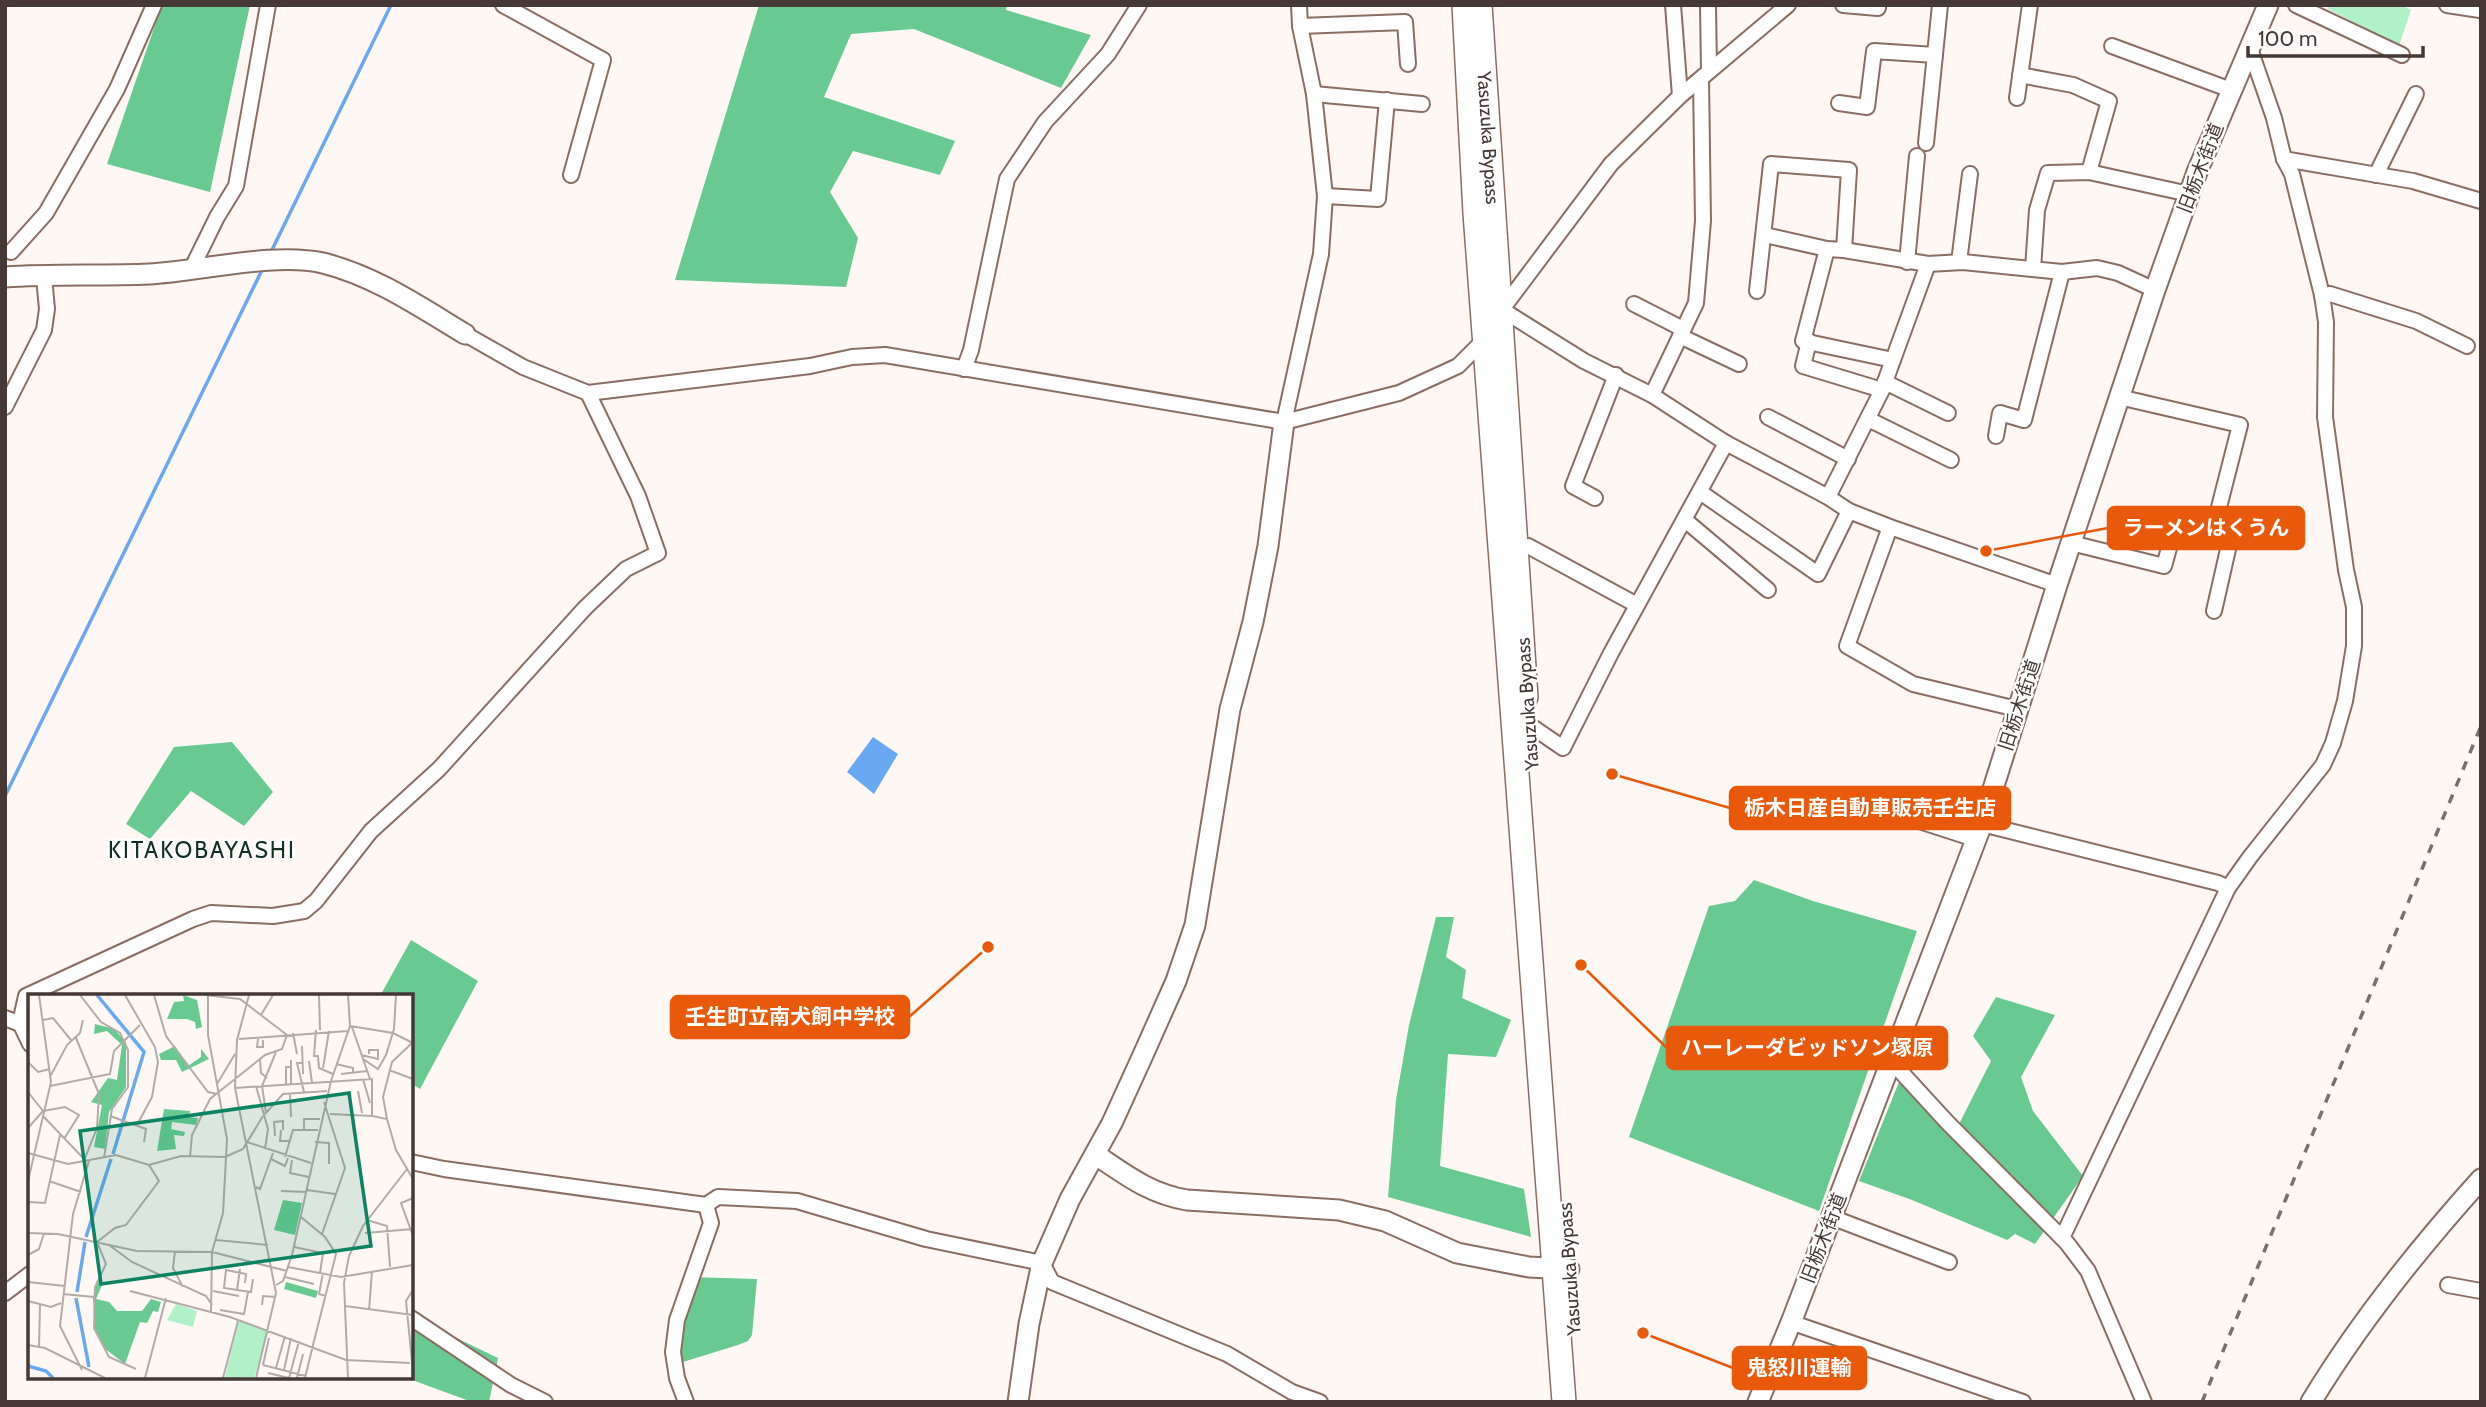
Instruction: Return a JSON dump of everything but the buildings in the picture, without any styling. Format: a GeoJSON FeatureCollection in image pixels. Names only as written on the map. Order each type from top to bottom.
{"type":"FeatureCollection","features":[{"type":"Feature","properties":{"kind":"main road","name":"Yasuzuka Bypass"},"geometry":{"type":"LineString","coordinates":[[1464,5],[1485,341],[1561,1270],[1579,1402]]}},
{"type":"Feature","properties":{"kind":"main road","name":"Yasuzuka Bypass"},"geometry":{"type":"LineString","coordinates":[[1480,5],[1561,1270],[1564,1402]]}},
{"type":"Feature","properties":{"kind":"street"},"geometry":{"type":"LineString","coordinates":[[153,5],[117,89],[46,213],[8,249],[13,277],[191,270],[285,260],[320,262],[382,285],[523,367],[588,393],[810,366],[876,355],[1284,422],[1399,393],[1458,366],[1485,341],[1501,309],[1611,164],[1680,96],[1776,10],[1788,5]]}},
{"type":"Feature","properties":{"kind":"street"},"geometry":{"type":"LineString","coordinates":[[191,270],[236,186],[268,5]]}},
{"type":"Feature","properties":{"kind":"street"},"geometry":{"type":"LineString","coordinates":[[503,5],[529,11],[603,61],[571,175]]}},
{"type":"Feature","properties":{"kind":"street"},"geometry":{"type":"LineString","coordinates":[[964,369],[971,351],[1007,179],[1045,122],[1108,54],[1139,5]]}},
{"type":"Feature","properties":{"kind":"street"},"geometry":{"type":"LineString","coordinates":[[1018,1402],[1029,1324],[1042,1263],[1070,1199],[1096,1155],[1173,989],[1195,925],[1228,721],[1253,622],[1268,546],[1284,422],[1321,254],[1325,196],[1314,94],[1300,26],[1299,5]]}},
{"type":"Feature","properties":{"kind":"street"},"geometry":{"type":"LineString","coordinates":[[1673,5],[1680,96]]}},
{"type":"Feature","properties":{"kind":"street"},"geometry":{"type":"LineString","coordinates":[[1652,396],[1696,303],[1703,221],[1708,5]]}},
{"type":"Feature","properties":{"kind":"street"},"geometry":{"type":"LineString","coordinates":[[1843,5],[1878,8],[1878,5]]}},
{"type":"Feature","properties":{"kind":"street"},"geometry":{"type":"LineString","coordinates":[[1926,143],[1940,5]]}},
{"type":"Feature","properties":{"kind":"street"},"geometry":{"type":"LineString","coordinates":[[2017,98],[2030,5]]}},
{"type":"Feature","properties":{"kind":"street","name":"旧栃木街道"},"geometry":{"type":"LineString","coordinates":[[1758,1402],[1792,1320],[1978,832],[2155,290],[2189,194],[2268,5]]}},
{"type":"Feature","properties":{"kind":"street"},"geometry":{"type":"LineString","coordinates":[[2296,5],[2402,55]]}},
{"type":"Feature","properties":{"kind":"street"},"geometry":{"type":"LineString","coordinates":[[2447,5],[2480,10]]}},
{"type":"Feature","properties":{"kind":"street"},"geometry":{"type":"LineString","coordinates":[[1300,26],[1405,22],[1408,64]]}},
{"type":"Feature","properties":{"kind":"street"},"geometry":{"type":"LineString","coordinates":[[2112,46],[2231,90]]}},
{"type":"Feature","properties":{"kind":"street"},"geometry":{"type":"LineString","coordinates":[[2062,1238],[2228,888],[2323,765],[2333,743],[2351,672],[2355,616],[2332,478],[2325,417],[2326,332],[2322,295],[2292,174],[2284,159],[2274,118],[2249,46]]}},
{"type":"Feature","properties":{"kind":"street"},"geometry":{"type":"LineString","coordinates":[[1839,103],[1867,107],[1874,51],[1935,55]]}},
{"type":"Feature","properties":{"kind":"street"},"geometry":{"type":"LineString","coordinates":[[2020,75],[2073,85],[2109,101],[2089,172]]}},
{"type":"Feature","properties":{"kind":"street"},"geometry":{"type":"LineString","coordinates":[[1314,94],[1422,104]]}},
{"type":"Feature","properties":{"kind":"street"},"geometry":{"type":"LineString","coordinates":[[2376,175],[2416,94]]}},
{"type":"Feature","properties":{"kind":"street"},"geometry":{"type":"LineString","coordinates":[[1325,196],[1378,199],[1387,100]]}},
{"type":"Feature","properties":{"kind":"street"},"geometry":{"type":"LineString","coordinates":[[1907,262],[1917,156]]}},
{"type":"Feature","properties":{"kind":"street"},"geometry":{"type":"LineString","coordinates":[[2284,159],[2413,181],[2481,201]]}},
{"type":"Feature","properties":{"kind":"street"},"geometry":{"type":"LineString","coordinates":[[1757,291],[1772,164],[1849,170],[1844,250]]}},
{"type":"Feature","properties":{"kind":"street"},"geometry":{"type":"LineString","coordinates":[[2034,269],[2037,210],[2048,173],[2089,172],[2189,194]]}},
{"type":"Feature","properties":{"kind":"street"},"geometry":{"type":"LineString","coordinates":[[1959,262],[1970,174]]}},
{"type":"Feature","properties":{"kind":"street"},"geometry":{"type":"LineString","coordinates":[[1765,235],[1827,249],[1907,262],[1959,262],[2062,272],[2096,268],[2118,273],[2155,290]]}},
{"type":"Feature","properties":{"kind":"street"},"geometry":{"type":"LineString","coordinates":[[1827,249],[1803,341],[1893,360]]}},
{"type":"Feature","properties":{"kind":"street"},"geometry":{"type":"LineString","coordinates":[[1828,497],[1884,386],[1928,264]]}},
{"type":"Feature","properties":{"kind":"street"},"geometry":{"type":"LineString","coordinates":[[1996,436],[2000,413],[2024,420],[2062,272]]}},
{"type":"Feature","properties":{"kind":"street"},"geometry":{"type":"LineString","coordinates":[[5,407],[44,330],[47,309],[44,277]]}},
{"type":"Feature","properties":{"kind":"street"},"geometry":{"type":"LineString","coordinates":[[2322,295],[2330,294],[2416,321],[2466,346]]}},
{"type":"Feature","properties":{"kind":"street"},"geometry":{"type":"LineString","coordinates":[[1634,304],[1739,364]]}},
{"type":"Feature","properties":{"kind":"street"},"geometry":{"type":"LineString","coordinates":[[1501,309],[1584,361],[1616,375],[1726,443],[1849,511],[2057,585]]}},
{"type":"Feature","properties":{"kind":"street"},"geometry":{"type":"LineString","coordinates":[[1810,341],[1803,366],[1884,386],[1948,414]]}},
{"type":"Feature","properties":{"kind":"street"},"geometry":{"type":"LineString","coordinates":[[1595,498],[1573,486],[1616,375]]}},
{"type":"Feature","properties":{"kind":"street"},"geometry":{"type":"LineString","coordinates":[[30,994],[211,913],[273,916],[304,911],[316,901],[371,831],[439,769],[585,608],[625,569],[658,553],[638,496],[588,393]]}},
{"type":"Feature","properties":{"kind":"street"},"geometry":{"type":"LineString","coordinates":[[2119,397],[2240,425],[2214,527]]}},
{"type":"Feature","properties":{"kind":"street"},"geometry":{"type":"LineString","coordinates":[[1769,417],[1848,459]]}},
{"type":"Feature","properties":{"kind":"street"},"geometry":{"type":"LineString","coordinates":[[1868,419],[1951,460]]}},
{"type":"Feature","properties":{"kind":"street"},"geometry":{"type":"LineString","coordinates":[[1528,724],[1563,748],[1637,605],[1726,443]]}},
{"type":"Feature","properties":{"kind":"street"},"geometry":{"type":"LineString","coordinates":[[1700,492],[1818,574],[1849,511]]}},
{"type":"Feature","properties":{"kind":"street"},"geometry":{"type":"LineString","coordinates":[[1685,520],[1768,590]]}},
{"type":"Feature","properties":{"kind":"street"},"geometry":{"type":"LineString","coordinates":[[2071,543],[2164,566],[2176,523],[2214,527],[2231,536],[2214,611]]}},
{"type":"Feature","properties":{"kind":"street"},"geometry":{"type":"LineString","coordinates":[[1890,527],[1847,646],[1913,684],[2017,709]]}},
{"type":"Feature","properties":{"kind":"street"},"geometry":{"type":"LineString","coordinates":[[1528,546],[1637,605]]}},
{"type":"Feature","properties":{"kind":"street"},"geometry":{"type":"LineString","coordinates":[[1742,795],[1854,800],[1978,832],[2218,883],[2228,888]]}},
{"type":"Feature","properties":{"kind":"street"},"geometry":{"type":"LineString","coordinates":[[5,1018],[25,1026],[28,995]]}},
{"type":"Feature","properties":{"kind":"street"},"geometry":{"type":"LineString","coordinates":[[1891,1061],[1946,1121],[2062,1238],[2088,1271],[2144,1402]]}},
{"type":"Feature","properties":{"kind":"street"},"geometry":{"type":"LineString","coordinates":[[1096,1155],[1149,1189],[1169,1197],[1363,1214],[1457,1253],[1494,1262],[1561,1270]]}},
{"type":"Feature","properties":{"kind":"street"},"geometry":{"type":"LineString","coordinates":[[413,1162],[706,1205],[718,1197],[797,1201],[926,1239],[1042,1263]]}},
{"type":"Feature","properties":{"kind":"street"},"geometry":{"type":"LineString","coordinates":[[2311,1402],[2340,1354],[2383,1294],[2481,1180]]}},
{"type":"Feature","properties":{"kind":"street"},"geometry":{"type":"LineString","coordinates":[[686,1402],[677,1378],[673,1352],[677,1320],[711,1223],[706,1205]]}},
{"type":"Feature","properties":{"kind":"street"},"geometry":{"type":"LineString","coordinates":[[1831,1217],[1949,1262]]}},
{"type":"Feature","properties":{"kind":"street"},"geometry":{"type":"LineString","coordinates":[[1042,1263],[1052,1282],[1227,1354],[1291,1397],[1320,1402]]}},
{"type":"Feature","properties":{"kind":"street"},"geometry":{"type":"LineString","coordinates":[[5,1293],[28,1276]]}},
{"type":"Feature","properties":{"kind":"street"},"geometry":{"type":"LineString","coordinates":[[2448,1285],[2481,1291]]}},
{"type":"Feature","properties":{"kind":"street"},"geometry":{"type":"LineString","coordinates":[[413,1319],[511,1385],[545,1402]]}},
{"type":"Feature","properties":{"kind":"street"},"geometry":{"type":"LineString","coordinates":[[1792,1320],[1799,1325],[2023,1402]]}},
{"type":"Feature","properties":{"kind":"green space"},"geometry":{"type":"Polygon","coordinates":[[[162,5],[250,5],[210,192],[107,164],[162,5]]]}},
{"type":"Feature","properties":{"kind":"green space"},"geometry":{"type":"Polygon","coordinates":[[[759,5],[1007,5],[1006,10],[1091,35],[1061,88],[914,29],[851,34],[824,97],[955,141],[940,175],[853,151],[830,192],[858,238],[846,287],[675,280],[759,5]]]}},
{"type":"Feature","properties":{"kind":"green space"},"geometry":{"type":"Polygon","coordinates":[[[2330,5],[2402,5],[2411,10],[2399,46],[2328,9],[2330,5]]]}},
{"type":"Feature","properties":{"kind":"green space"},"geometry":{"type":"Polygon","coordinates":[[[232,742],[273,792],[244,826],[191,791],[150,839],[126,824],[174,747],[232,742]]]}},
{"type":"Feature","properties":{"kind":"green space"},"geometry":{"type":"Polygon","coordinates":[[[1754,880],[1813,901],[1917,931],[1819,1211],[1629,1137],[1709,906],[1735,901],[1754,880]]]}},
{"type":"Feature","properties":{"kind":"green space"},"geometry":{"type":"Polygon","coordinates":[[[1436,917],[1454,917],[1446,957],[1466,970],[1462,998],[1511,1020],[1496,1057],[1448,1054],[1440,1166],[1524,1189],[1531,1237],[1388,1197],[1396,1100],[1409,1025],[1436,917]]]}},
{"type":"Feature","properties":{"kind":"green space"},"geometry":{"type":"Polygon","coordinates":[[[411,940],[478,981],[420,1089],[413,1084],[413,994],[381,994],[411,940]]]}},
{"type":"Feature","properties":{"kind":"green space"},"geometry":{"type":"Polygon","coordinates":[[[1996,997],[2055,1015],[2021,1077],[2033,1111],[2083,1176],[2035,1244],[2015,1234],[2007,1240],[1859,1181],[1899,1082],[1957,1128],[1991,1061],[1973,1036],[1996,997]]]}},
{"type":"Feature","properties":{"kind":"green space"},"geometry":{"type":"Polygon","coordinates":[[[689,1277],[757,1279],[752,1335],[748,1341],[738,1345],[670,1366],[689,1277]]]}},
{"type":"Feature","properties":{"kind":"green space"},"geometry":{"type":"Polygon","coordinates":[[[413,1317],[498,1358],[489,1402],[472,1402],[409,1379],[413,1379],[413,1317]]]}},
{"type":"Feature","properties":{"kind":"water"},"geometry":{"type":"Polygon","coordinates":[[[873,737],[898,754],[874,794],[847,772],[873,737]]]}},
{"type":"Feature","properties":{"kind":"waterway"},"geometry":{"type":"LineString","coordinates":[[271,252],[391,5]]}},
{"type":"Feature","properties":{"kind":"waterway"},"geometry":{"type":"LineString","coordinates":[[5,796],[263,268]]}},
{"type":"Feature","properties":{"kind":"railway"},"geometry":{"type":"LineString","coordinates":[[2202,1402],[2481,726]]}},
{"type":"Feature","properties":{"kind":"place","name":"ラーメンはくうん"},"geometry":{"type":"Point","coordinates":[1986,551]}},
{"type":"Feature","properties":{"kind":"place","name":"栃木日産自動車販売壬生店"},"geometry":{"type":"Point","coordinates":[1612,774]}},
{"type":"Feature","properties":{"kind":"place","name":"壬生町立南犬飼中学校"},"geometry":{"type":"Point","coordinates":[988,947]}},
{"type":"Feature","properties":{"kind":"place","name":"ハーレーダビッドソン塚原"},"geometry":{"type":"Point","coordinates":[1581,965]}},
{"type":"Feature","properties":{"kind":"place","name":"鬼怒川運輸"},"geometry":{"type":"Point","coordinates":[1643,1333]}},
{"type":"Feature","properties":{"kind":"district","name":"KITAKOBAYASHI"},"geometry":{"type":"Point","coordinates":[202,850]}}]}
